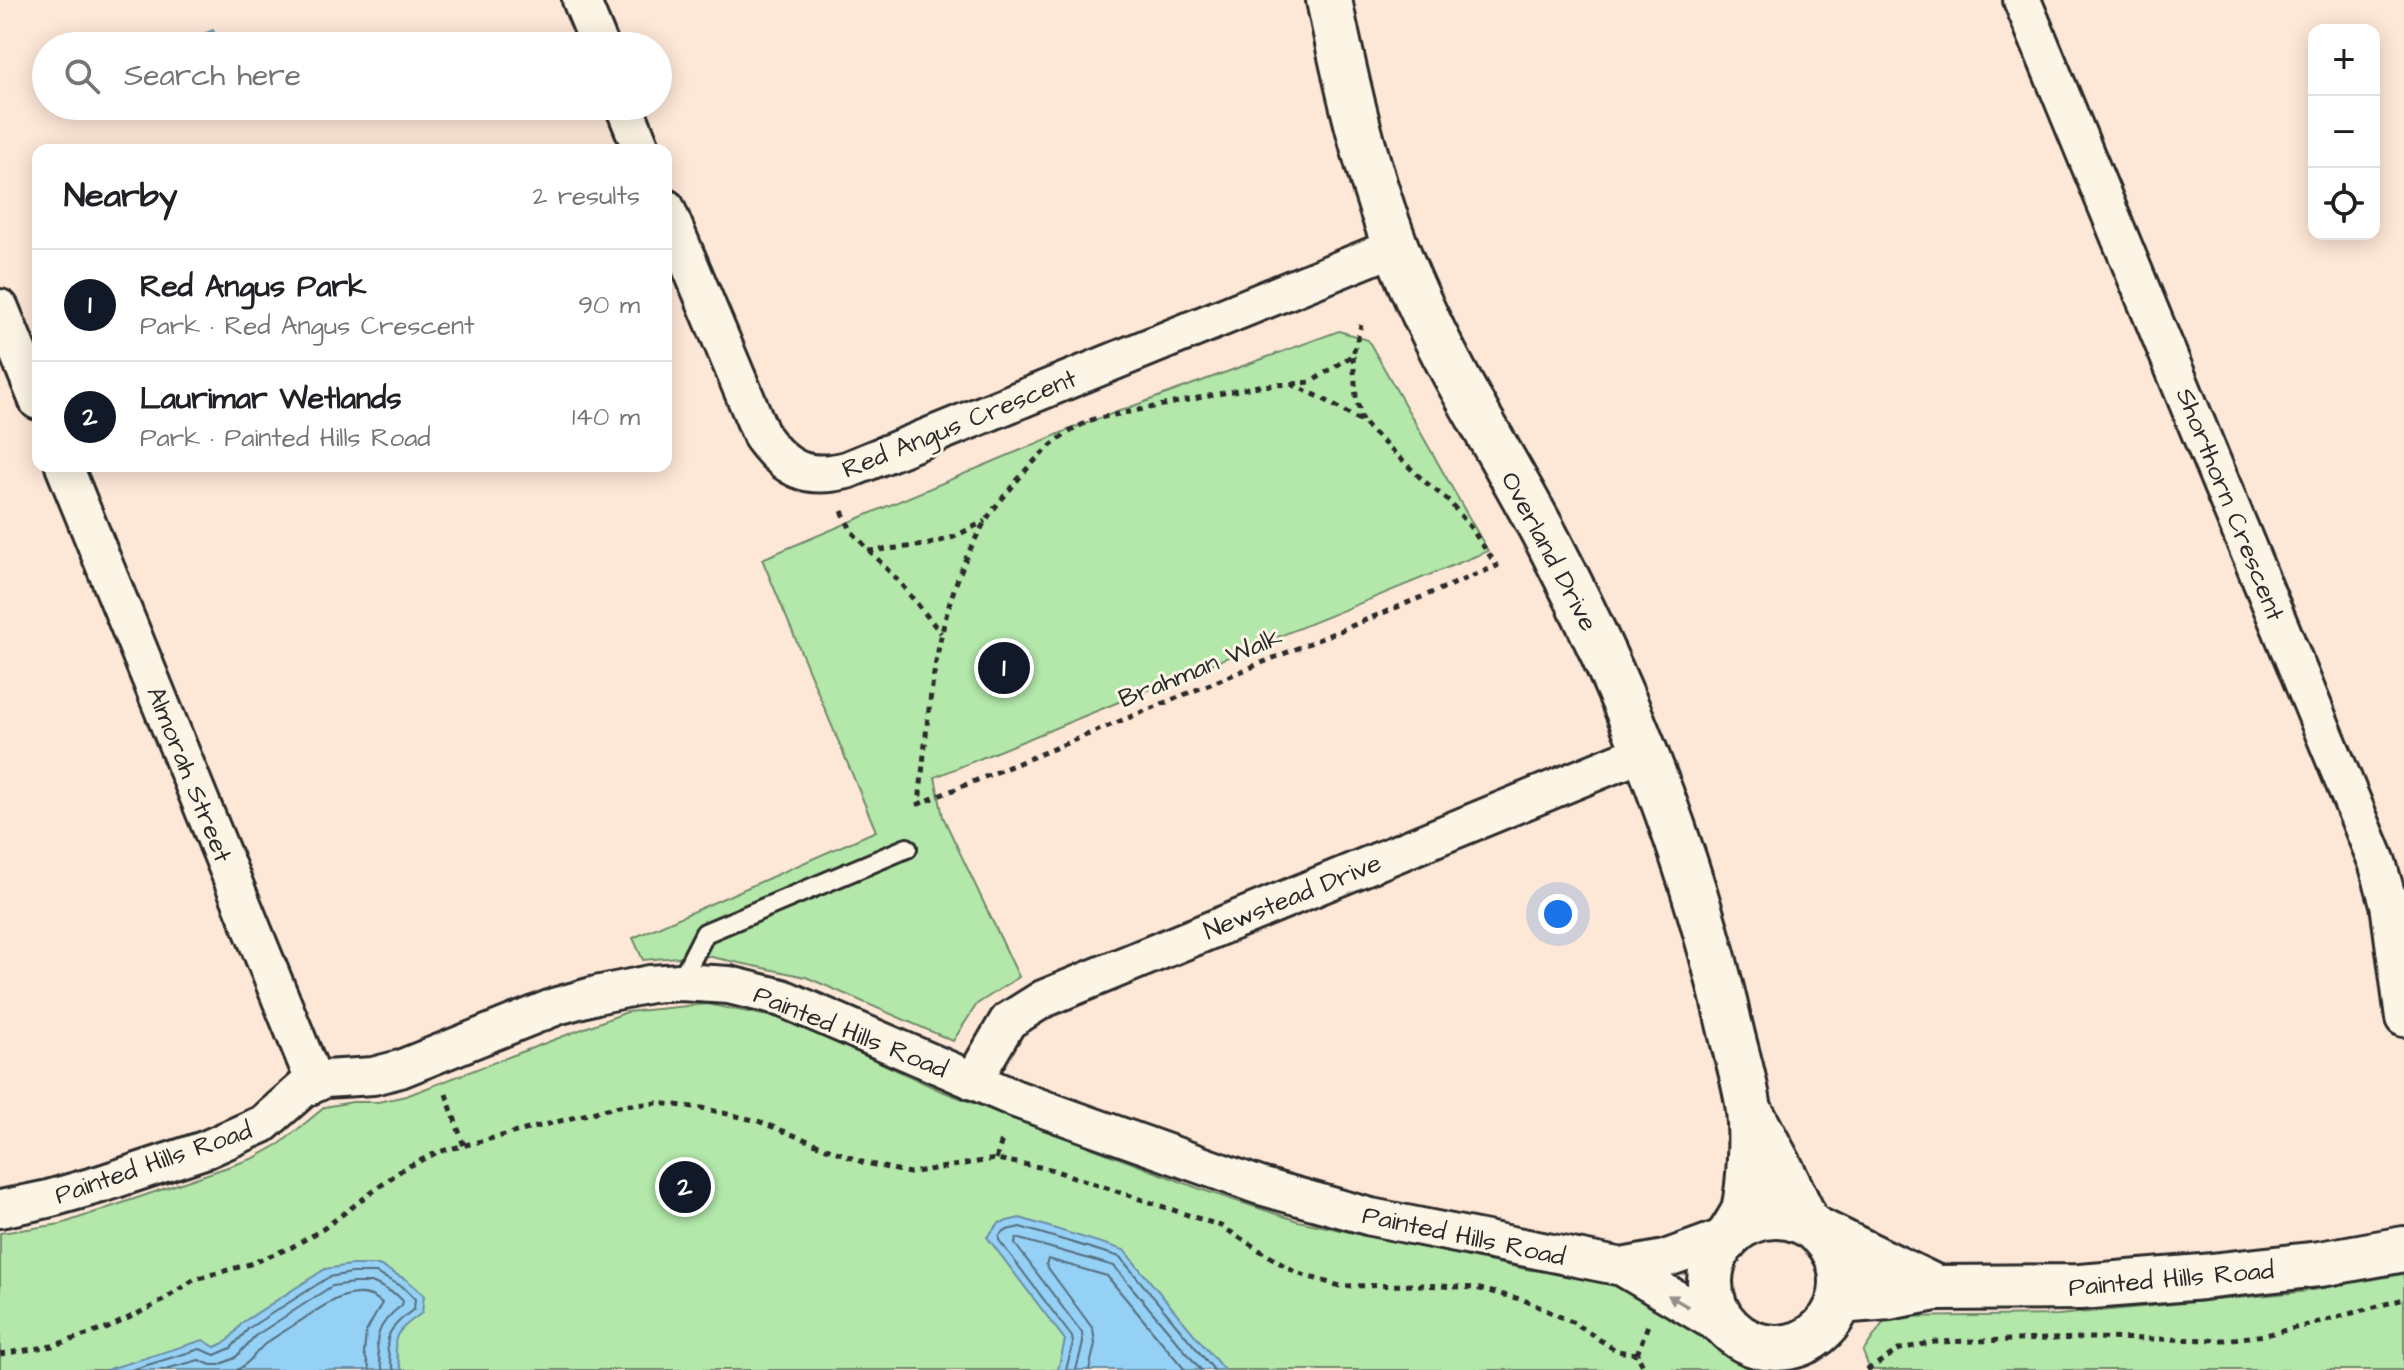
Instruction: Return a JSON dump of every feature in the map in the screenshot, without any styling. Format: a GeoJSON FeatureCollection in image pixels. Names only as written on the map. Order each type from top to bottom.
{"type":"FeatureCollection","features":[{"type":"Feature","properties":{"kind":"street"},"geometry":{"type":"LineString","coordinates":[[581,0],[594,32]]}},
{"type":"Feature","properties":{"kind":"street","name":"Overland Drive"},"geometry":{"type":"LineString","coordinates":[[1329,0],[1344,76],[1395,247],[1445,361],[1541,528],[1585,613],[1680,846],[1723,997],[1749,1111],[1749,1172],[1743,1212],[1730,1235]]}},
{"type":"Feature","properties":{"kind":"street","name":"Shorthorn Crescent"},"geometry":{"type":"LineString","coordinates":[[2022,0],[2372,848],[2389,904],[2404,1018]]}},
{"type":"Feature","properties":{"kind":"street"},"geometry":{"type":"LineString","coordinates":[[630,120],[640,144]]}},
{"type":"Feature","properties":{"kind":"street","name":"Red Angus Crescent"},"geometry":{"type":"LineString","coordinates":[[672,222],[762,437],[773,453],[789,466],[825,475],[847,470],[1395,247]]}},
{"type":"Feature","properties":{"kind":"street"},"geometry":{"type":"LineString","coordinates":[[0,308],[32,386]]}},
{"type":"Feature","properties":{"kind":"street","name":"Almorah Street"},"geometry":{"type":"LineString","coordinates":[[66,472],[315,1083]]}},
{"type":"Feature","properties":{"kind":"street","name":"Newstead Drive"},"geometry":{"type":"LineString","coordinates":[[973,1081],[1008,1021],[1043,999],[1644,752]]}},
{"type":"Feature","properties":{"kind":"street","name":"Painted Hills Road"},"geometry":{"type":"LineString","coordinates":[[0,1209],[101,1184],[207,1149],[263,1124],[303,1089],[315,1083],[325,1079],[373,1076],[431,1057],[557,1006],[650,984],[729,985],[782,998],[973,1081],[1128,1140],[1274,1190],[1371,1217],[1622,1267],[1747,1347]]}},
{"type":"Feature","properties":{"kind":"street","name":"Overland Drive"},"geometry":{"type":"LineString","coordinates":[[1749,1111],[1812,1226]]}},
{"type":"Feature","properties":{"kind":"street"},"geometry":{"type":"LineString","coordinates":[[1819,1370],[1820,1352],[1838,1305],[1842,1281],[1839,1262],[1831,1244],[1812,1226],[1788,1217],[1767,1216],[1748,1222],[1730,1235],[1716,1254],[1710,1275],[1712,1297],[1721,1317],[1747,1347],[1784,1348],[1806,1341],[1824,1328],[1838,1305]]}},
{"type":"Feature","properties":{"kind":"street","name":"Painted Hills Road"},"geometry":{"type":"LineString","coordinates":[[1812,1226],[1936,1288]]}},
{"type":"Feature","properties":{"kind":"street","name":"Painted Hills Road"},"geometry":{"type":"LineString","coordinates":[[1622,1267],[1665,1259],[1730,1235]]}},
{"type":"Feature","properties":{"kind":"street","name":"Painted Hills Road"},"geometry":{"type":"LineString","coordinates":[[1838,1305],[1936,1288],[2080,1287],[2187,1278],[2320,1264],[2404,1249]]}},
{"type":"Feature","properties":{"kind":"lane"},"geometry":{"type":"LineString","coordinates":[[680,982],[705,933],[907,848]]}},
{"type":"Feature","properties":{"kind":"path"},"geometry":{"type":"LineString","coordinates":[[1361,325],[1353,355],[1356,397],[1363,423]]}},
{"type":"Feature","properties":{"kind":"path"},"geometry":{"type":"LineString","coordinates":[[942,634],[951,597],[986,520],[1030,465],[1073,428],[1094,419],[1258,386],[1311,382],[1353,355]]}},
{"type":"Feature","properties":{"kind":"path"},"geometry":{"type":"LineString","coordinates":[[1291,384],[1322,398],[1363,423]]}},
{"type":"Feature","properties":{"kind":"path","name":"Brahman Walk"},"geometry":{"type":"LineString","coordinates":[[942,634],[919,804],[1497,566],[1449,501],[1363,423]]}},
{"type":"Feature","properties":{"kind":"path"},"geometry":{"type":"LineString","coordinates":[[825,475],[852,532],[942,634]]}},
{"type":"Feature","properties":{"kind":"path"},"geometry":{"type":"LineString","coordinates":[[868,551],[926,545],[954,537],[986,520]]}},
{"type":"Feature","properties":{"kind":"path"},"geometry":{"type":"LineString","coordinates":[[431,1057],[464,1146]]}},
{"type":"Feature","properties":{"kind":"path"},"geometry":{"type":"LineString","coordinates":[[0,1354],[52,1346],[108,1328],[157,1304],[195,1279],[250,1264],[292,1247],[323,1229],[403,1169],[438,1152],[619,1106],[657,1103],[702,1108],[758,1121],[862,1162],[909,1173],[996,1159],[1050,1169],[1221,1226],[1296,1273],[1340,1286],[1476,1288],[1524,1300],[1572,1322],[1617,1351],[1637,1354],[1645,1370]]}},
{"type":"Feature","properties":{"kind":"path"},"geometry":{"type":"LineString","coordinates":[[1867,1370],[1900,1349],[1935,1342],[2088,1338],[2225,1340],[2265,1335],[2404,1299]]}},
{"type":"Feature","properties":{"kind":"green space"},"geometry":{"type":"Polygon","coordinates":[[[1339,331],[1368,340],[1488,551],[935,777],[943,817],[1019,977],[977,1004],[953,1041],[806,977],[702,955],[643,960],[633,938],[876,831],[762,559],[1073,428],[1339,331]]]}},
{"type":"Feature","properties":{"kind":"green space"},"geometry":{"type":"Polygon","coordinates":[[[707,1004],[789,1020],[939,1090],[1203,1190],[1298,1221],[1530,1270],[1586,1274],[1661,1291],[1733,1345],[1750,1370],[0,1370],[0,1233],[61,1224],[254,1158],[281,1143],[325,1107],[406,1096],[627,1012],[707,1004]]]}},
{"type":"Feature","properties":{"kind":"green space"},"geometry":{"type":"Polygon","coordinates":[[[2404,1274],[2404,1370],[1870,1370],[1863,1352],[1887,1317],[2058,1315],[2300,1292],[2404,1274]]]}},
{"type":"Feature","properties":{"kind":"water"},"geometry":{"type":"Polygon","coordinates":[[[1020,1218],[1124,1250],[1224,1370],[1058,1370],[1065,1340],[987,1237],[999,1223],[1020,1218]]]}},
{"type":"Feature","properties":{"kind":"water"},"geometry":{"type":"Polygon","coordinates":[[[379,1265],[407,1280],[424,1295],[422,1313],[400,1331],[395,1343],[402,1370],[106,1370],[203,1340],[215,1347],[228,1341],[243,1322],[325,1269],[379,1265]]]}},
{"type":"Feature","properties":{"kind":"place","name":"Red Angus Park"},"geometry":{"type":"Point","coordinates":[1004,668]}},
{"type":"Feature","properties":{"kind":"place","name":"Laurimar Wetlands"},"geometry":{"type":"Point","coordinates":[685,1187]}}]}
